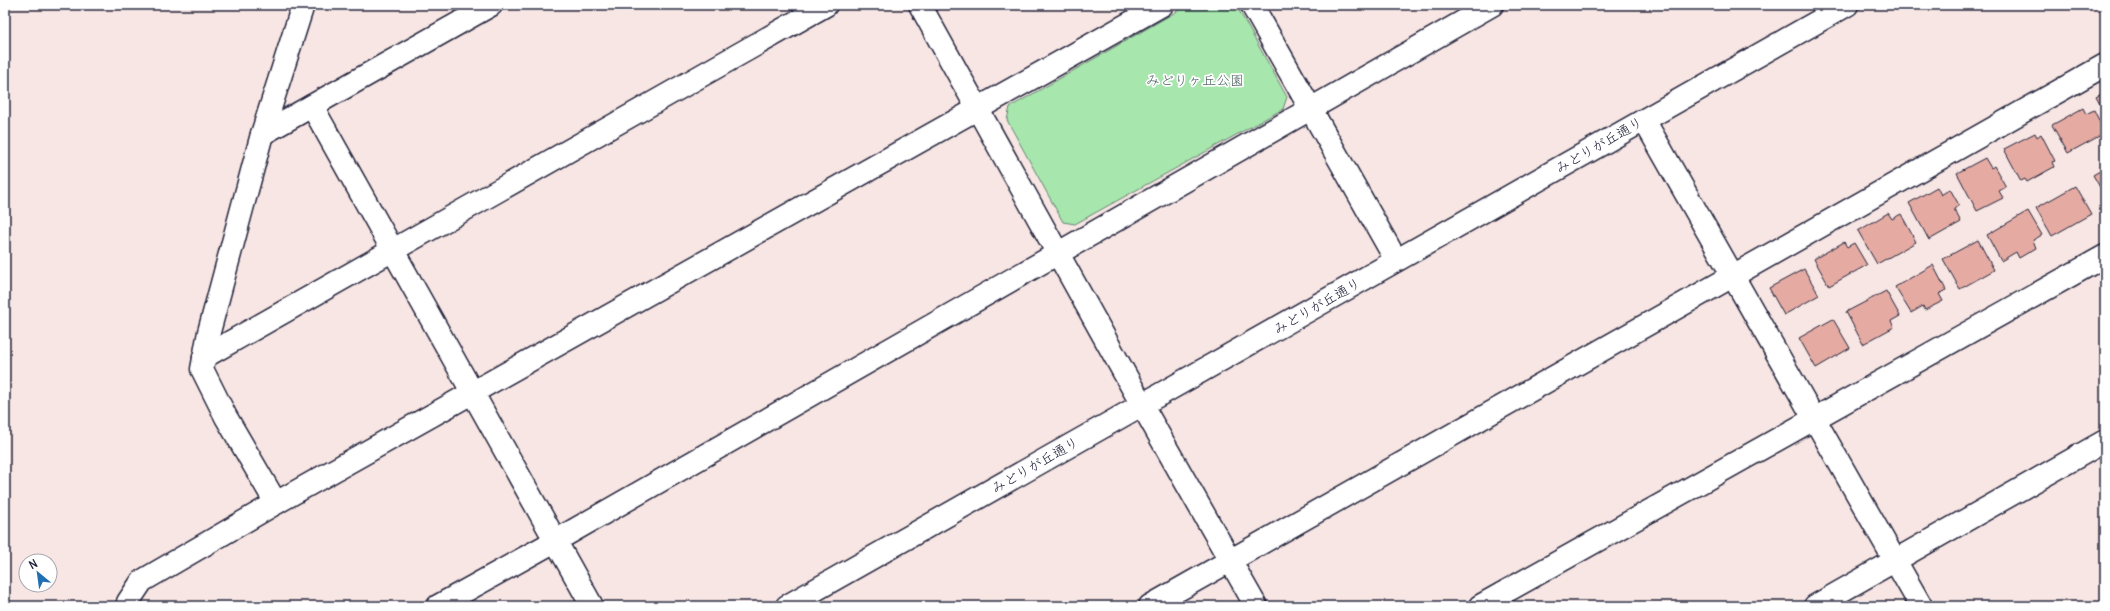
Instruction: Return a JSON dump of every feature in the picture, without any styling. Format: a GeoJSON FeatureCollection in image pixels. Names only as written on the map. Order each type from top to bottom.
{"type":"FeatureCollection","features":[{"type":"Feature","properties":{"kind":"street"},"geometry":{"type":"LineString","coordinates":[[276,503],[226,417],[202,369],[209,332],[262,134],[303,5]]}},
{"type":"Feature","properties":{"kind":"street"},"geometry":{"type":"LineString","coordinates":[[262,134],[491,5]]}},
{"type":"Feature","properties":{"kind":"street"},"geometry":{"type":"LineString","coordinates":[[204,357],[826,5]]}},
{"type":"Feature","properties":{"kind":"street"},"geometry":{"type":"LineString","coordinates":[[920,5],[1142,405],[1256,606]]}},
{"type":"Feature","properties":{"kind":"street"},"geometry":{"type":"LineString","coordinates":[[130,606],[128,602],[142,581],[276,503],[1162,5]]}},
{"type":"Feature","properties":{"kind":"street"},"geometry":{"type":"LineString","coordinates":[[1252,5],[1396,260]]}},
{"type":"Feature","properties":{"kind":"street"},"geometry":{"type":"LineString","coordinates":[[438,606],[555,541],[1492,5]]}},
{"type":"Feature","properties":{"kind":"street","name":"みどりが丘通り"},"geometry":{"type":"LineString","coordinates":[[787,606],[1847,5]]}},
{"type":"Feature","properties":{"kind":"street"},"geometry":{"type":"LineString","coordinates":[[1150,606],[2105,65]]}},
{"type":"Feature","properties":{"kind":"street"},"geometry":{"type":"LineString","coordinates":[[312,106],[592,606]]}},
{"type":"Feature","properties":{"kind":"street"},"geometry":{"type":"LineString","coordinates":[[1644,120],[1921,606]]}},
{"type":"Feature","properties":{"kind":"street"},"geometry":{"type":"LineString","coordinates":[[1480,606],[2105,256]]}},
{"type":"Feature","properties":{"kind":"street"},"geometry":{"type":"LineString","coordinates":[[1815,606],[2105,441]]}},
{"type":"Feature","properties":{"kind":"green space","name":"みどりヶ丘公園"},"geometry":{"type":"Polygon","coordinates":[[[1188,5],[1236,5],[1287,97],[1283,109],[1075,224],[1063,222],[1007,120],[1010,107],[1188,5]]]}},
{"type":"Feature","properties":{"kind":"building"},"geometry":{"type":"Polygon","coordinates":[[[2105,92],[2105,113],[2096,97],[2105,92]]]}},
{"type":"Feature","properties":{"kind":"building"},"geometry":{"type":"Polygon","coordinates":[[[2083,108],[2086,114],[2094,110],[2105,133],[2068,153],[2052,125],[2083,108]]]}},
{"type":"Feature","properties":{"kind":"building"},"geometry":{"type":"Polygon","coordinates":[[[2035,133],[2037,137],[2041,134],[2055,161],[2052,162],[2054,167],[2027,182],[2025,179],[2021,181],[2004,149],[2035,133]]]}},
{"type":"Feature","properties":{"kind":"building"},"geometry":{"type":"Polygon","coordinates":[[[1985,158],[1991,168],[1994,166],[2006,187],[1999,191],[2003,198],[1977,211],[1957,173],[1985,158]]]}},
{"type":"Feature","properties":{"kind":"building"},"geometry":{"type":"Polygon","coordinates":[[[2105,168],[2105,196],[2093,175],[2105,168]]]}},
{"type":"Feature","properties":{"kind":"building"},"geometry":{"type":"Polygon","coordinates":[[[2075,186],[2091,214],[2052,236],[2036,208],[2075,186]]]}},
{"type":"Feature","properties":{"kind":"building"},"geometry":{"type":"Polygon","coordinates":[[[1937,187],[1941,195],[1950,189],[1959,205],[1954,209],[1961,222],[1929,240],[1909,203],[1937,187]]]}},
{"type":"Feature","properties":{"kind":"building"},"geometry":{"type":"Polygon","coordinates":[[[2028,211],[2042,235],[2033,240],[2036,248],[2019,258],[2016,252],[2001,261],[1987,235],[2028,211]]]}},
{"type":"Feature","properties":{"kind":"building"},"geometry":{"type":"Polygon","coordinates":[[[1888,213],[1892,219],[1901,214],[1916,242],[1877,264],[1858,231],[1888,213]]]}},
{"type":"Feature","properties":{"kind":"building"},"geometry":{"type":"Polygon","coordinates":[[[1978,240],[1994,270],[1960,289],[1943,259],[1978,240]]]}},
{"type":"Feature","properties":{"kind":"building"},"geometry":{"type":"Polygon","coordinates":[[[1844,242],[1847,247],[1854,243],[1867,265],[1829,286],[1814,259],[1844,242]]]}},
{"type":"Feature","properties":{"kind":"building"},"geometry":{"type":"Polygon","coordinates":[[[1933,265],[1946,290],[1939,294],[1943,301],[1925,310],[1923,306],[1911,313],[1895,287],[1933,265]]]}},
{"type":"Feature","properties":{"kind":"building"},"geometry":{"type":"Polygon","coordinates":[[[1804,269],[1819,295],[1784,315],[1769,288],[1804,269]]]}},
{"type":"Feature","properties":{"kind":"building"},"geometry":{"type":"Polygon","coordinates":[[[1886,291],[1900,316],[1891,321],[1894,327],[1863,344],[1846,312],[1886,291]]]}},
{"type":"Feature","properties":{"kind":"building"},"geometry":{"type":"Polygon","coordinates":[[[1833,319],[1850,348],[1816,368],[1799,338],[1833,319]]]}}]}
